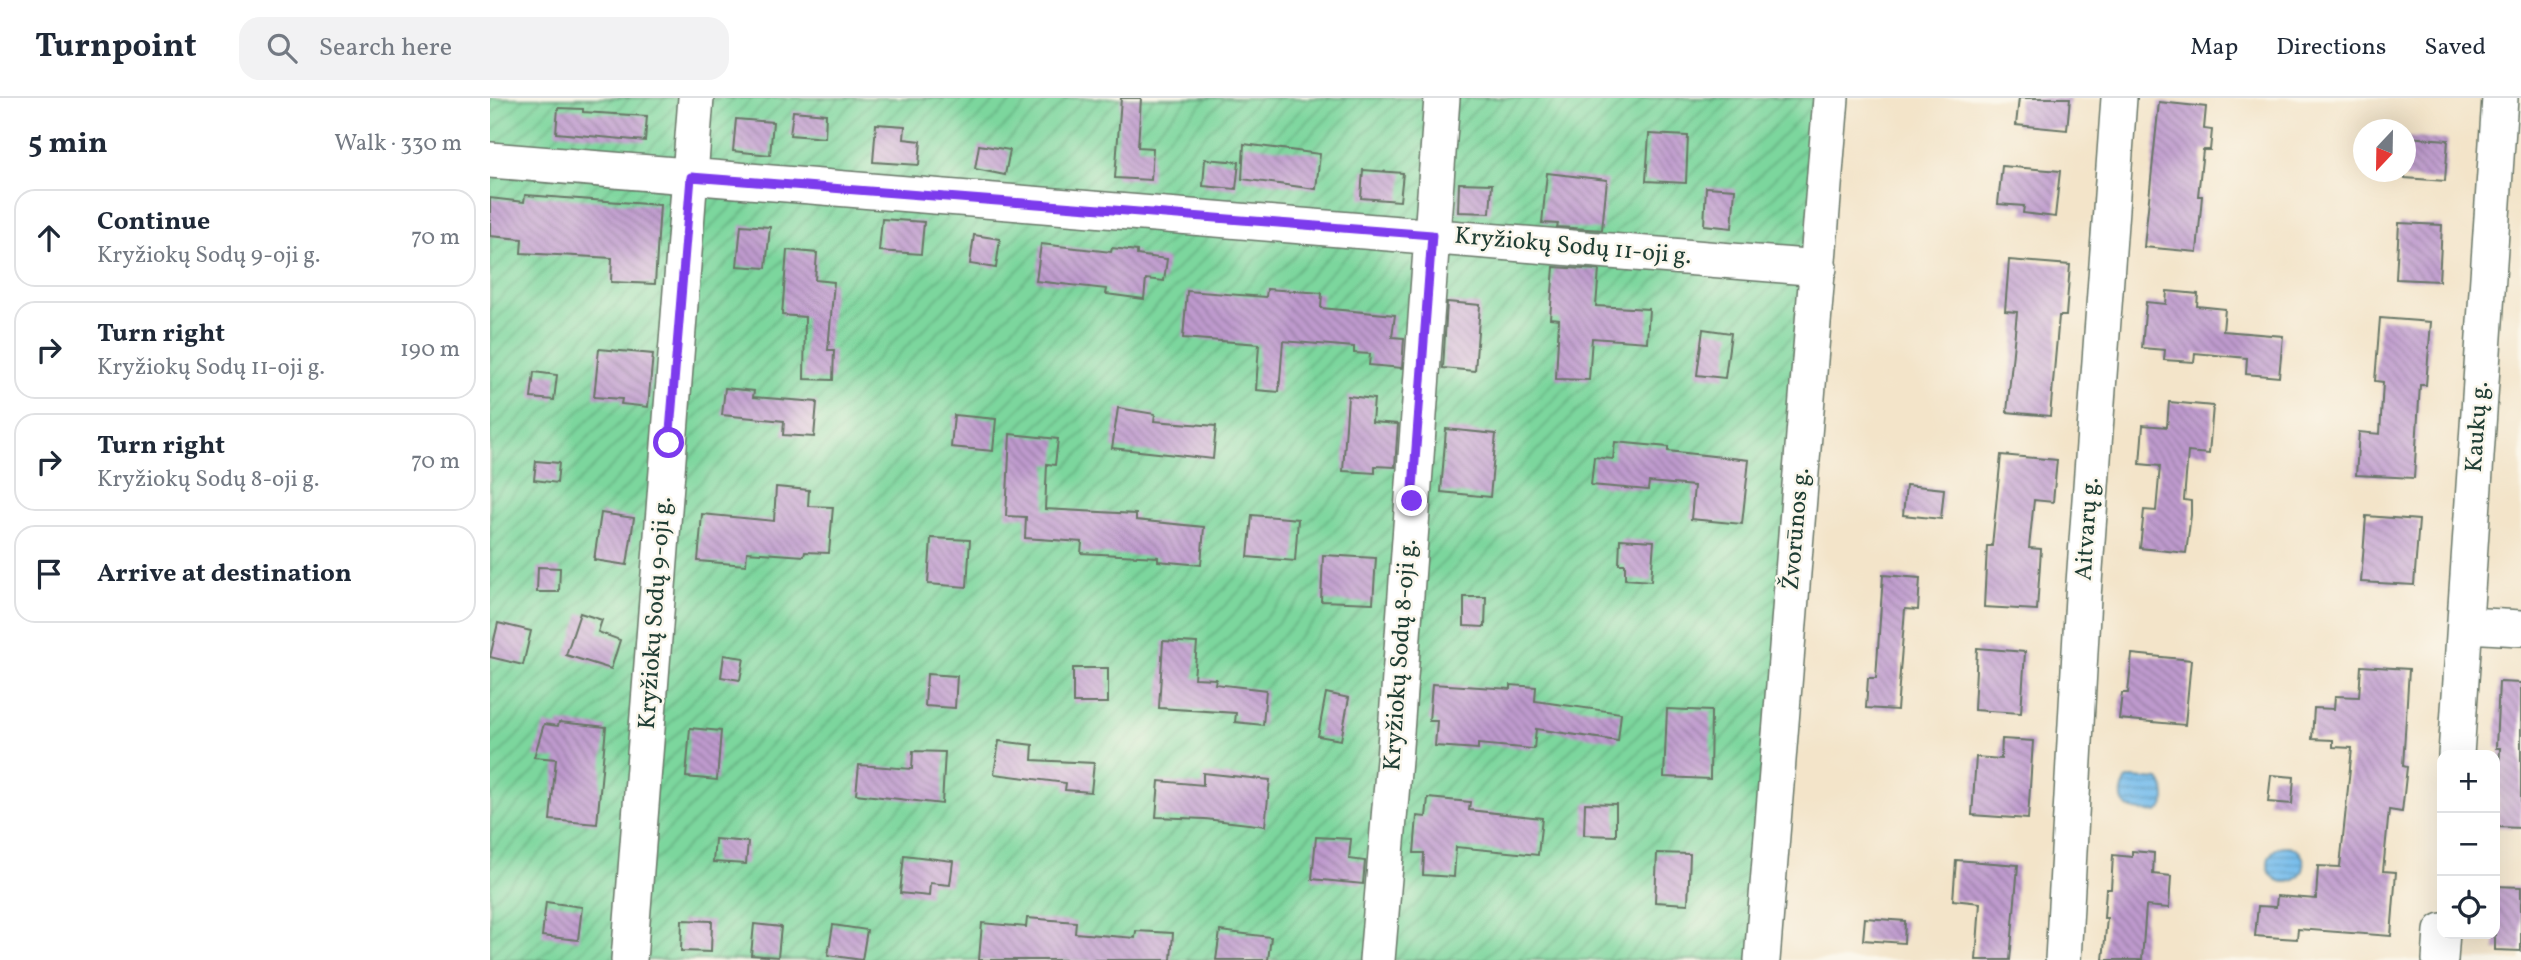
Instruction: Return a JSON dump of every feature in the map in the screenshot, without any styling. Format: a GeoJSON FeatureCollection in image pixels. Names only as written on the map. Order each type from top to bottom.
{"type":"FeatureCollection","features":[{"type":"Feature","properties":{"kind":"street","name":"Kryžiokų Sodų 9-oji g."},"geometry":{"type":"LineString","coordinates":[[629,960],[696,98]]}},
{"type":"Feature","properties":{"kind":"street","name":"Kryžiokų Sodų 8-oji g."},"geometry":{"type":"LineString","coordinates":[[1377,960],[1442,98]]}},
{"type":"Feature","properties":{"kind":"street","name":"Žvorūnos g."},"geometry":{"type":"LineString","coordinates":[[1762,960],[1831,98]]}},
{"type":"Feature","properties":{"kind":"street","name":"Aitvarų g."},"geometry":{"type":"LineString","coordinates":[[2063,960],[2083,597],[2119,98]]}},
{"type":"Feature","properties":{"kind":"street","name":"Kaukų g."},"geometry":{"type":"LineString","coordinates":[[2456,750],[2500,98]]}},
{"type":"Feature","properties":{"kind":"street","name":"Kryžiokų Sodų 11-oji g."},"geometry":{"type":"LineString","coordinates":[[490,160],[1819,268]]}},
{"type":"Feature","properties":{"kind":"street"},"geometry":{"type":"LineString","coordinates":[[2466,625],[2521,628]]}},
{"type":"Feature","properties":{"kind":"street"},"geometry":{"type":"LineString","coordinates":[[2440,960],[2441,939]]}},
{"type":"Feature","properties":{"kind":"green space"},"geometry":{"type":"Polygon","coordinates":[[[490,98],[1820,98],[1758,960],[490,960],[490,98]]]}},
{"type":"Feature","properties":{"kind":"water"},"geometry":{"type":"Polygon","coordinates":[[[2126,780],[2159,780],[2165,796],[2162,808],[2151,813],[2135,810],[2123,802],[2122,793],[2126,780]]]}},
{"type":"Feature","properties":{"kind":"water"},"geometry":{"type":"Polygon","coordinates":[[[2286,846],[2299,851],[2304,864],[2299,877],[2286,882],[2273,877],[2268,864],[2273,851],[2286,846]]]}},
{"type":"Feature","properties":{"kind":"building"},"geometry":{"type":"Polygon","coordinates":[[[1121,98],[1141,98],[1138,147],[1153,148],[1151,180],[1115,178],[1121,98]]]}},
{"type":"Feature","properties":{"kind":"building"},"geometry":{"type":"Polygon","coordinates":[[[2019,98],[2070,98],[2067,130],[2016,125],[2019,98]]]}},
{"type":"Feature","properties":{"kind":"building"},"geometry":{"type":"Polygon","coordinates":[[[2159,102],[2206,107],[2204,129],[2212,130],[2210,150],[2203,150],[2198,196],[2202,196],[2197,252],[2144,247],[2159,102]]]}},
{"type":"Feature","properties":{"kind":"building"},"geometry":{"type":"Polygon","coordinates":[[[558,108],[647,116],[645,141],[556,133],[558,108]]]}},
{"type":"Feature","properties":{"kind":"building"},"geometry":{"type":"Polygon","coordinates":[[[793,111],[826,114],[825,138],[790,135],[793,111]]]}},
{"type":"Feature","properties":{"kind":"building"},"geometry":{"type":"Polygon","coordinates":[[[736,119],[773,122],[770,155],[733,151],[736,119]]]}},
{"type":"Feature","properties":{"kind":"building"},"geometry":{"type":"Polygon","coordinates":[[[876,124],[905,126],[904,139],[921,141],[919,165],[873,162],[876,124]]]}},
{"type":"Feature","properties":{"kind":"building"},"geometry":{"type":"Polygon","coordinates":[[[1649,134],[1688,136],[1686,183],[1646,181],[1649,134]]]}},
{"type":"Feature","properties":{"kind":"building"},"geometry":{"type":"Polygon","coordinates":[[[2416,138],[2448,140],[2445,181],[2416,179],[2416,138]]]}},
{"type":"Feature","properties":{"kind":"building"},"geometry":{"type":"Polygon","coordinates":[[[1244,144],[1320,154],[1316,189],[1242,179],[1244,144]]]}},
{"type":"Feature","properties":{"kind":"building"},"geometry":{"type":"Polygon","coordinates":[[[979,145],[1010,150],[1005,175],[975,169],[979,145]]]}},
{"type":"Feature","properties":{"kind":"building"},"geometry":{"type":"Polygon","coordinates":[[[1205,159],[1239,162],[1236,189],[1203,186],[1205,159]]]}},
{"type":"Feature","properties":{"kind":"building"},"geometry":{"type":"Polygon","coordinates":[[[2002,166],[2060,171],[2055,217],[2023,213],[2024,206],[1998,204],[2002,166]]]}},
{"type":"Feature","properties":{"kind":"building"},"geometry":{"type":"Polygon","coordinates":[[[1363,170],[1403,173],[1400,201],[1361,198],[1363,170]]]}},
{"type":"Feature","properties":{"kind":"building"},"geometry":{"type":"Polygon","coordinates":[[[1547,173],[1607,180],[1602,230],[1557,227],[1558,224],[1542,223],[1547,173]]]}},
{"type":"Feature","properties":{"kind":"building"},"geometry":{"type":"Polygon","coordinates":[[[1459,183],[1492,184],[1490,213],[1458,212],[1459,183]]]}},
{"type":"Feature","properties":{"kind":"building"},"geometry":{"type":"Polygon","coordinates":[[[1706,187],[1735,189],[1732,228],[1704,225],[1706,187]]]}},
{"type":"Feature","properties":{"kind":"building"},"geometry":{"type":"Polygon","coordinates":[[[525,195],[660,205],[655,284],[611,282],[612,258],[521,253],[522,239],[490,236],[490,198],[524,202],[525,195]]]}},
{"type":"Feature","properties":{"kind":"building"},"geometry":{"type":"Polygon","coordinates":[[[882,219],[924,222],[921,254],[879,251],[882,219]]]}},
{"type":"Feature","properties":{"kind":"building"},"geometry":{"type":"Polygon","coordinates":[[[2399,223],[2442,225],[2439,281],[2396,279],[2399,223]]]}},
{"type":"Feature","properties":{"kind":"building"},"geometry":{"type":"Polygon","coordinates":[[[741,225],[770,227],[766,268],[737,266],[741,225]]]}},
{"type":"Feature","properties":{"kind":"building"},"geometry":{"type":"Polygon","coordinates":[[[974,235],[1000,239],[996,268],[970,264],[974,235]]]}},
{"type":"Feature","properties":{"kind":"building"},"geometry":{"type":"Polygon","coordinates":[[[1041,244],[1111,252],[1112,248],[1167,259],[1164,281],[1146,279],[1144,299],[1106,294],[1107,289],[1036,281],[1041,244]]]}},
{"type":"Feature","properties":{"kind":"building"},"geometry":{"type":"Polygon","coordinates":[[[787,250],[817,253],[815,280],[834,282],[828,350],[834,350],[833,380],[804,379],[805,317],[782,315],[787,250]]]}},
{"type":"Feature","properties":{"kind":"building"},"geometry":{"type":"Polygon","coordinates":[[[2009,260],[2070,265],[2066,316],[2059,316],[2050,416],[2007,412],[2017,312],[2005,311],[2009,260]]]}},
{"type":"Feature","properties":{"kind":"building"},"geometry":{"type":"Polygon","coordinates":[[[1554,267],[1599,270],[1596,306],[1649,309],[1647,342],[1592,338],[1589,380],[1556,379],[1559,319],[1550,318],[1554,267]]]}},
{"type":"Feature","properties":{"kind":"building"},"geometry":{"type":"Polygon","coordinates":[[[1267,289],[1322,293],[1321,308],[1395,315],[1392,337],[1404,338],[1402,368],[1369,365],[1370,354],[1354,353],[1354,347],[1283,341],[1279,392],[1256,390],[1259,344],[1183,338],[1187,291],[1266,297],[1267,289]]]}},
{"type":"Feature","properties":{"kind":"building"},"geometry":{"type":"Polygon","coordinates":[[[2167,291],[2198,294],[2197,306],[2225,309],[2223,331],[2283,336],[2279,377],[2246,374],[2247,358],[2195,353],[2194,362],[2164,360],[2165,350],[2142,348],[2146,302],[2166,304],[2167,291]]]}},
{"type":"Feature","properties":{"kind":"building"},"geometry":{"type":"Polygon","coordinates":[[[1447,302],[1480,305],[1475,371],[1443,368],[1447,302]]]}},
{"type":"Feature","properties":{"kind":"building"},"geometry":{"type":"Polygon","coordinates":[[[2380,318],[2431,322],[2426,385],[2420,385],[2414,478],[2356,475],[2359,432],[2380,434],[2383,382],[2375,381],[2380,318]]]}},
{"type":"Feature","properties":{"kind":"building"},"geometry":{"type":"Polygon","coordinates":[[[1703,329],[1731,333],[1725,378],[1697,375],[1703,329]]]}},
{"type":"Feature","properties":{"kind":"building"},"geometry":{"type":"Polygon","coordinates":[[[599,349],[653,354],[648,407],[621,404],[622,399],[594,397],[599,349]]]}},
{"type":"Feature","properties":{"kind":"building"},"geometry":{"type":"Polygon","coordinates":[[[534,372],[557,375],[554,400],[531,398],[534,372]]]}},
{"type":"Feature","properties":{"kind":"building"},"geometry":{"type":"Polygon","coordinates":[[[725,388],[754,391],[753,397],[817,402],[814,437],[783,435],[784,421],[722,415],[725,388]]]}},
{"type":"Feature","properties":{"kind":"building"},"geometry":{"type":"Polygon","coordinates":[[[1348,396],[1374,399],[1372,422],[1398,424],[1395,467],[1375,466],[1375,473],[1343,471],[1348,396]]]}},
{"type":"Feature","properties":{"kind":"building"},"geometry":{"type":"Polygon","coordinates":[[[2169,402],[2213,406],[2209,454],[2188,452],[2184,500],[2191,501],[2191,515],[2186,553],[2140,548],[2144,510],[2156,511],[2160,466],[2140,464],[2143,425],[2167,427],[2169,402]]]}},
{"type":"Feature","properties":{"kind":"building"},"geometry":{"type":"Polygon","coordinates":[[[1118,408],[1155,414],[1154,421],[1216,426],[1213,459],[1112,448],[1118,408]]]}},
{"type":"Feature","properties":{"kind":"building"},"geometry":{"type":"Polygon","coordinates":[[[954,415],[996,419],[993,451],[951,447],[954,415]]]}},
{"type":"Feature","properties":{"kind":"building"},"geometry":{"type":"Polygon","coordinates":[[[1446,429],[1496,434],[1490,497],[1441,492],[1446,429]]]}},
{"type":"Feature","properties":{"kind":"building"},"geometry":{"type":"Polygon","coordinates":[[[1010,434],[1058,439],[1055,465],[1047,464],[1045,509],[1136,514],[1136,520],[1204,527],[1201,565],[1158,561],[1158,557],[1081,553],[1082,542],[1025,538],[1026,517],[1006,516],[1010,434]]]}},
{"type":"Feature","properties":{"kind":"building"},"geometry":{"type":"Polygon","coordinates":[[[1615,442],[1668,447],[1668,451],[1749,460],[1742,524],[1691,519],[1694,486],[1649,482],[1648,490],[1591,485],[1594,457],[1613,459],[1615,442]]]}},
{"type":"Feature","properties":{"kind":"building"},"geometry":{"type":"Polygon","coordinates":[[[2001,455],[2057,460],[2053,502],[2034,500],[2029,548],[2041,549],[2037,610],[1984,607],[1987,546],[1992,546],[2001,455]]]}},
{"type":"Feature","properties":{"kind":"building"},"geometry":{"type":"Polygon","coordinates":[[[536,461],[559,463],[557,483],[534,480],[536,461]]]}},
{"type":"Feature","properties":{"kind":"building"},"geometry":{"type":"Polygon","coordinates":[[[1906,485],[1944,489],[1941,519],[1903,515],[1906,485]]]}},
{"type":"Feature","properties":{"kind":"building"},"geometry":{"type":"Polygon","coordinates":[[[776,487],[809,490],[808,506],[833,507],[829,553],[805,552],[804,556],[747,552],[746,565],[698,561],[702,514],[774,521],[776,487]]]}},
{"type":"Feature","properties":{"kind":"building"},"geometry":{"type":"Polygon","coordinates":[[[601,513],[634,518],[627,565],[594,560],[601,513]]]}},
{"type":"Feature","properties":{"kind":"building"},"geometry":{"type":"Polygon","coordinates":[[[1252,515],[1298,519],[1295,561],[1248,557],[1252,515]]]}},
{"type":"Feature","properties":{"kind":"building"},"geometry":{"type":"Polygon","coordinates":[[[2366,516],[2419,520],[2414,585],[2361,582],[2366,516]]]}},
{"type":"Feature","properties":{"kind":"building"},"geometry":{"type":"Polygon","coordinates":[[[931,538],[970,540],[967,587],[928,584],[931,538]]]}},
{"type":"Feature","properties":{"kind":"building"},"geometry":{"type":"Polygon","coordinates":[[[1620,539],[1654,541],[1651,581],[1625,579],[1625,564],[1619,564],[1620,539]]]}},
{"type":"Feature","properties":{"kind":"building"},"geometry":{"type":"Polygon","coordinates":[[[1323,555],[1376,558],[1373,603],[1321,601],[1323,555]]]}},
{"type":"Feature","properties":{"kind":"building"},"geometry":{"type":"Polygon","coordinates":[[[538,567],[560,568],[559,592],[537,592],[538,567]]]}},
{"type":"Feature","properties":{"kind":"building"},"geometry":{"type":"Polygon","coordinates":[[[1883,575],[1920,578],[1918,610],[1905,609],[1897,710],[1866,708],[1868,678],[1876,678],[1883,575]]]}},
{"type":"Feature","properties":{"kind":"building"},"geometry":{"type":"Polygon","coordinates":[[[1464,597],[1486,597],[1485,627],[1464,626],[1464,597]]]}},
{"type":"Feature","properties":{"kind":"building"},"geometry":{"type":"Polygon","coordinates":[[[580,613],[602,620],[598,632],[620,640],[611,669],[566,655],[580,613]]]}},
{"type":"Feature","properties":{"kind":"building"},"geometry":{"type":"Polygon","coordinates":[[[498,623],[531,631],[523,665],[490,657],[498,623]]]}},
{"type":"Feature","properties":{"kind":"building"},"geometry":{"type":"Polygon","coordinates":[[[1163,641],[1197,643],[1194,678],[1216,679],[1215,684],[1266,690],[1263,725],[1235,722],[1236,713],[1159,708],[1163,641]]]}},
{"type":"Feature","properties":{"kind":"building"},"geometry":{"type":"Polygon","coordinates":[[[1977,648],[2025,652],[2021,713],[1974,710],[1977,648]]]}},
{"type":"Feature","properties":{"kind":"building"},"geometry":{"type":"Polygon","coordinates":[[[2132,654],[2191,660],[2185,725],[2119,719],[2122,693],[2128,693],[2132,654]]]}},
{"type":"Feature","properties":{"kind":"building"},"geometry":{"type":"Polygon","coordinates":[[[724,655],[744,658],[740,680],[721,677],[724,655]]]}},
{"type":"Feature","properties":{"kind":"building"},"geometry":{"type":"Polygon","coordinates":[[[2361,666],[2409,669],[2403,766],[2407,767],[2402,812],[2389,810],[2383,871],[2396,872],[2391,936],[2298,929],[2297,939],[2255,936],[2258,906],[2276,907],[2277,896],[2316,899],[2318,866],[2340,867],[2352,748],[2333,747],[2333,740],[2312,739],[2314,708],[2334,709],[2335,696],[2359,697],[2361,666]]]}},
{"type":"Feature","properties":{"kind":"building"},"geometry":{"type":"Polygon","coordinates":[[[1073,668],[1108,668],[1108,703],[1073,703],[1073,668]]]}},
{"type":"Feature","properties":{"kind":"building"},"geometry":{"type":"Polygon","coordinates":[[[927,674],[957,676],[955,708],[925,706],[927,674]]]}},
{"type":"Feature","properties":{"kind":"building"},"geometry":{"type":"Polygon","coordinates":[[[2499,682],[2521,683],[2521,828],[2500,827],[2500,748],[2496,748],[2499,682]]]}},
{"type":"Feature","properties":{"kind":"building"},"geometry":{"type":"Polygon","coordinates":[[[1432,684],[1511,689],[1511,685],[1536,687],[1535,701],[1621,713],[1618,741],[1536,729],[1534,749],[1478,744],[1478,749],[1435,746],[1437,721],[1429,721],[1432,684]]]}},
{"type":"Feature","properties":{"kind":"building"},"geometry":{"type":"Polygon","coordinates":[[[1326,693],[1349,698],[1341,740],[1318,736],[1326,693]]]}},
{"type":"Feature","properties":{"kind":"building"},"geometry":{"type":"Polygon","coordinates":[[[1667,709],[1711,711],[1710,779],[1664,777],[1667,709]]]}},
{"type":"Feature","properties":{"kind":"building"},"geometry":{"type":"Polygon","coordinates":[[[559,722],[606,727],[597,824],[550,820],[556,759],[534,757],[544,724],[558,726],[559,722]]]}},
{"type":"Feature","properties":{"kind":"building"},"geometry":{"type":"Polygon","coordinates":[[[690,728],[721,731],[717,780],[686,777],[690,728]]]}},
{"type":"Feature","properties":{"kind":"building"},"geometry":{"type":"Polygon","coordinates":[[[2002,739],[2033,741],[2028,819],[1972,815],[1976,757],[2001,759],[2002,739]]]}},
{"type":"Feature","properties":{"kind":"building"},"geometry":{"type":"Polygon","coordinates":[[[999,741],[1033,745],[1032,760],[1094,763],[1091,792],[1065,790],[1066,783],[994,774],[999,741]]]}},
{"type":"Feature","properties":{"kind":"building"},"geometry":{"type":"Polygon","coordinates":[[[913,751],[945,752],[942,804],[856,794],[859,765],[912,769],[913,751]]]}},
{"type":"Feature","properties":{"kind":"building"},"geometry":{"type":"Polygon","coordinates":[[[1203,773],[1270,780],[1265,826],[1156,817],[1159,781],[1203,785],[1203,773]]]}},
{"type":"Feature","properties":{"kind":"building"},"geometry":{"type":"Polygon","coordinates":[[[2271,775],[2294,777],[2292,804],[2268,802],[2271,775]]]}},
{"type":"Feature","properties":{"kind":"building"},"geometry":{"type":"Polygon","coordinates":[[[1428,798],[1470,802],[1469,810],[1542,818],[1538,855],[1456,847],[1454,877],[1423,875],[1424,853],[1414,853],[1417,816],[1426,817],[1428,798]]]}},
{"type":"Feature","properties":{"kind":"building"},"geometry":{"type":"Polygon","coordinates":[[[1585,803],[1616,804],[1616,836],[1584,835],[1585,803]]]}},
{"type":"Feature","properties":{"kind":"building"},"geometry":{"type":"Polygon","coordinates":[[[1316,837],[1351,839],[1349,859],[1365,861],[1363,884],[1312,879],[1316,837]]]}},
{"type":"Feature","properties":{"kind":"building"},"geometry":{"type":"Polygon","coordinates":[[[715,839],[748,842],[746,864],[713,862],[715,839]]]}},
{"type":"Feature","properties":{"kind":"building"},"geometry":{"type":"Polygon","coordinates":[[[2132,851],[2154,853],[2153,874],[2171,876],[2169,908],[2146,906],[2142,960],[2103,960],[2107,918],[2104,918],[2106,889],[2111,889],[2113,855],[2132,857],[2132,851]]]}},
{"type":"Feature","properties":{"kind":"building"},"geometry":{"type":"Polygon","coordinates":[[[1657,853],[1690,854],[1688,904],[1655,902],[1657,853]]]}},
{"type":"Feature","properties":{"kind":"building"},"geometry":{"type":"Polygon","coordinates":[[[904,855],[953,861],[950,885],[930,883],[929,896],[900,893],[904,855]]]}},
{"type":"Feature","properties":{"kind":"building"},"geometry":{"type":"Polygon","coordinates":[[[1956,860],[2018,865],[2010,960],[1976,960],[1980,903],[1953,900],[1956,860]]]}},
{"type":"Feature","properties":{"kind":"building"},"geometry":{"type":"Polygon","coordinates":[[[2500,886],[2521,887],[2521,951],[2495,950],[2495,939],[2500,939],[2500,886]]]}},
{"type":"Feature","properties":{"kind":"building"},"geometry":{"type":"Polygon","coordinates":[[[546,902],[582,907],[578,940],[542,936],[546,902]]]}},
{"type":"Feature","properties":{"kind":"building"},"geometry":{"type":"Polygon","coordinates":[[[1027,918],[1076,922],[1075,933],[1135,938],[1136,931],[1173,933],[1171,960],[979,960],[982,923],[1026,927],[1027,918]]]}},
{"type":"Feature","properties":{"kind":"building"},"geometry":{"type":"Polygon","coordinates":[[[1865,918],[1905,921],[1904,943],[1863,940],[1865,918]]]}},
{"type":"Feature","properties":{"kind":"building"},"geometry":{"type":"Polygon","coordinates":[[[682,920],[712,921],[711,952],[681,951],[682,920]]]}},
{"type":"Feature","properties":{"kind":"building"},"geometry":{"type":"Polygon","coordinates":[[[754,924],[781,927],[778,957],[751,955],[754,924]]]}},
{"type":"Feature","properties":{"kind":"building"},"geometry":{"type":"Polygon","coordinates":[[[833,925],[867,930],[862,960],[828,955],[833,925]]]}},
{"type":"Feature","properties":{"kind":"building"},"geometry":{"type":"Polygon","coordinates":[[[1220,931],[1271,937],[1268,960],[1216,960],[1220,931]]]}},
{"type":"Feature","properties":{"kind":"route"},"geometry":{"type":"LineString","coordinates":[[669,443],[691,177],[1432,235],[1412,501]]}}]}
